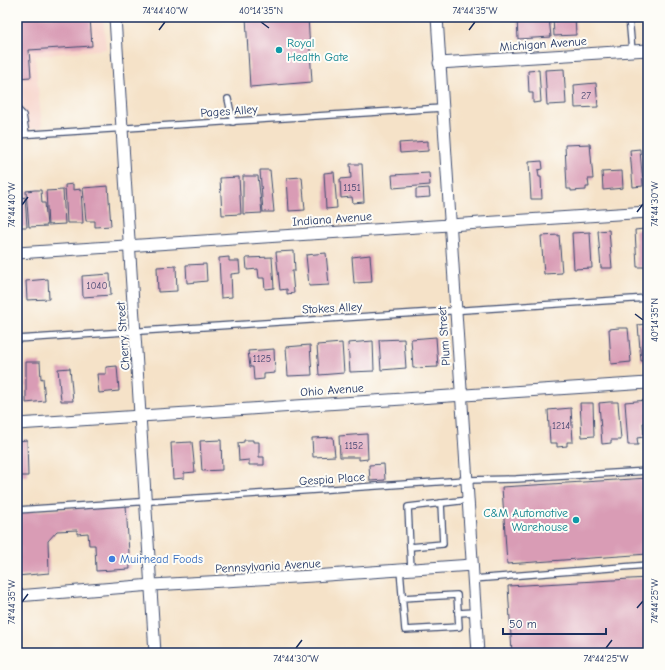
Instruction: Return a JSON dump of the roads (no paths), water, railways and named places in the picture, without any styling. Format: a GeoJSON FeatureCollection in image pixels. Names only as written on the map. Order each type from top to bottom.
{"type":"FeatureCollection","features":[{"type":"Feature","properties":{"kind":"street","name":"Cherry Street"},"geometry":{"type":"LineString","coordinates":[[115,17],[156,653]]}},
{"type":"Feature","properties":{"kind":"street","name":"Plum Street"},"geometry":{"type":"LineString","coordinates":[[437,17],[449,225],[456,310],[478,653]]}},
{"type":"Feature","properties":{"kind":"street","name":"Michigan Avenue"},"geometry":{"type":"LineString","coordinates":[[440,63],[648,50]]}},
{"type":"Feature","properties":{"kind":"street","name":"Indiana Avenue"},"geometry":{"type":"LineString","coordinates":[[17,253],[648,212]]}},
{"type":"Feature","properties":{"kind":"street","name":"Ohio Avenue"},"geometry":{"type":"LineString","coordinates":[[17,424],[648,383]]}},
{"type":"Feature","properties":{"kind":"street","name":"Pennsylvania Avenue"},"geometry":{"type":"LineString","coordinates":[[17,596],[152,585],[472,565]]}},
{"type":"Feature","properties":{"kind":"lane"},"geometry":{"type":"LineString","coordinates":[[629,17],[632,51]]}},
{"type":"Feature","properties":{"kind":"lane"},"geometry":{"type":"LineString","coordinates":[[228,99],[233,122]]}},
{"type":"Feature","properties":{"kind":"lane","name":"Pages Alley"},"geometry":{"type":"LineString","coordinates":[[17,135],[442,108]]}},
{"type":"Feature","properties":{"kind":"lane"},"geometry":{"type":"LineString","coordinates":[[17,109],[23,115],[26,134]]}},
{"type":"Feature","properties":{"kind":"lane","name":"Stokes Alley"},"geometry":{"type":"LineString","coordinates":[[17,339],[135,330],[648,298]]}},
{"type":"Feature","properties":{"kind":"lane","name":"Gespia Place"},"geometry":{"type":"LineString","coordinates":[[17,510],[466,480],[516,479],[648,471]]}},
{"type":"Feature","properties":{"kind":"lane"},"geometry":{"type":"LineString","coordinates":[[411,569],[408,506],[468,500]]}},
{"type":"Feature","properties":{"kind":"lane"},"geometry":{"type":"LineString","coordinates":[[410,547],[443,544],[440,503]]}},
{"type":"Feature","properties":{"kind":"lane"},"geometry":{"type":"LineString","coordinates":[[473,579],[648,565]]}},
{"type":"Feature","properties":{"kind":"lane"},"geometry":{"type":"LineString","coordinates":[[400,570],[402,598],[405,630],[459,627],[457,595],[402,598]]}},
{"type":"Feature","properties":{"kind":"lane"},"geometry":{"type":"LineString","coordinates":[[458,613],[475,612]]}},
{"type":"Feature","properties":{"kind":"place","name":"Royal Health Gate"},"geometry":{"type":"Point","coordinates":[279,50]}},
{"type":"Feature","properties":{"kind":"place","name":"C&M Automotive Warehouse"},"geometry":{"type":"Point","coordinates":[576,520]}},
{"type":"Feature","properties":{"kind":"place","name":"Muirhead Foods"},"geometry":{"type":"Point","coordinates":[112,559]}}]}
